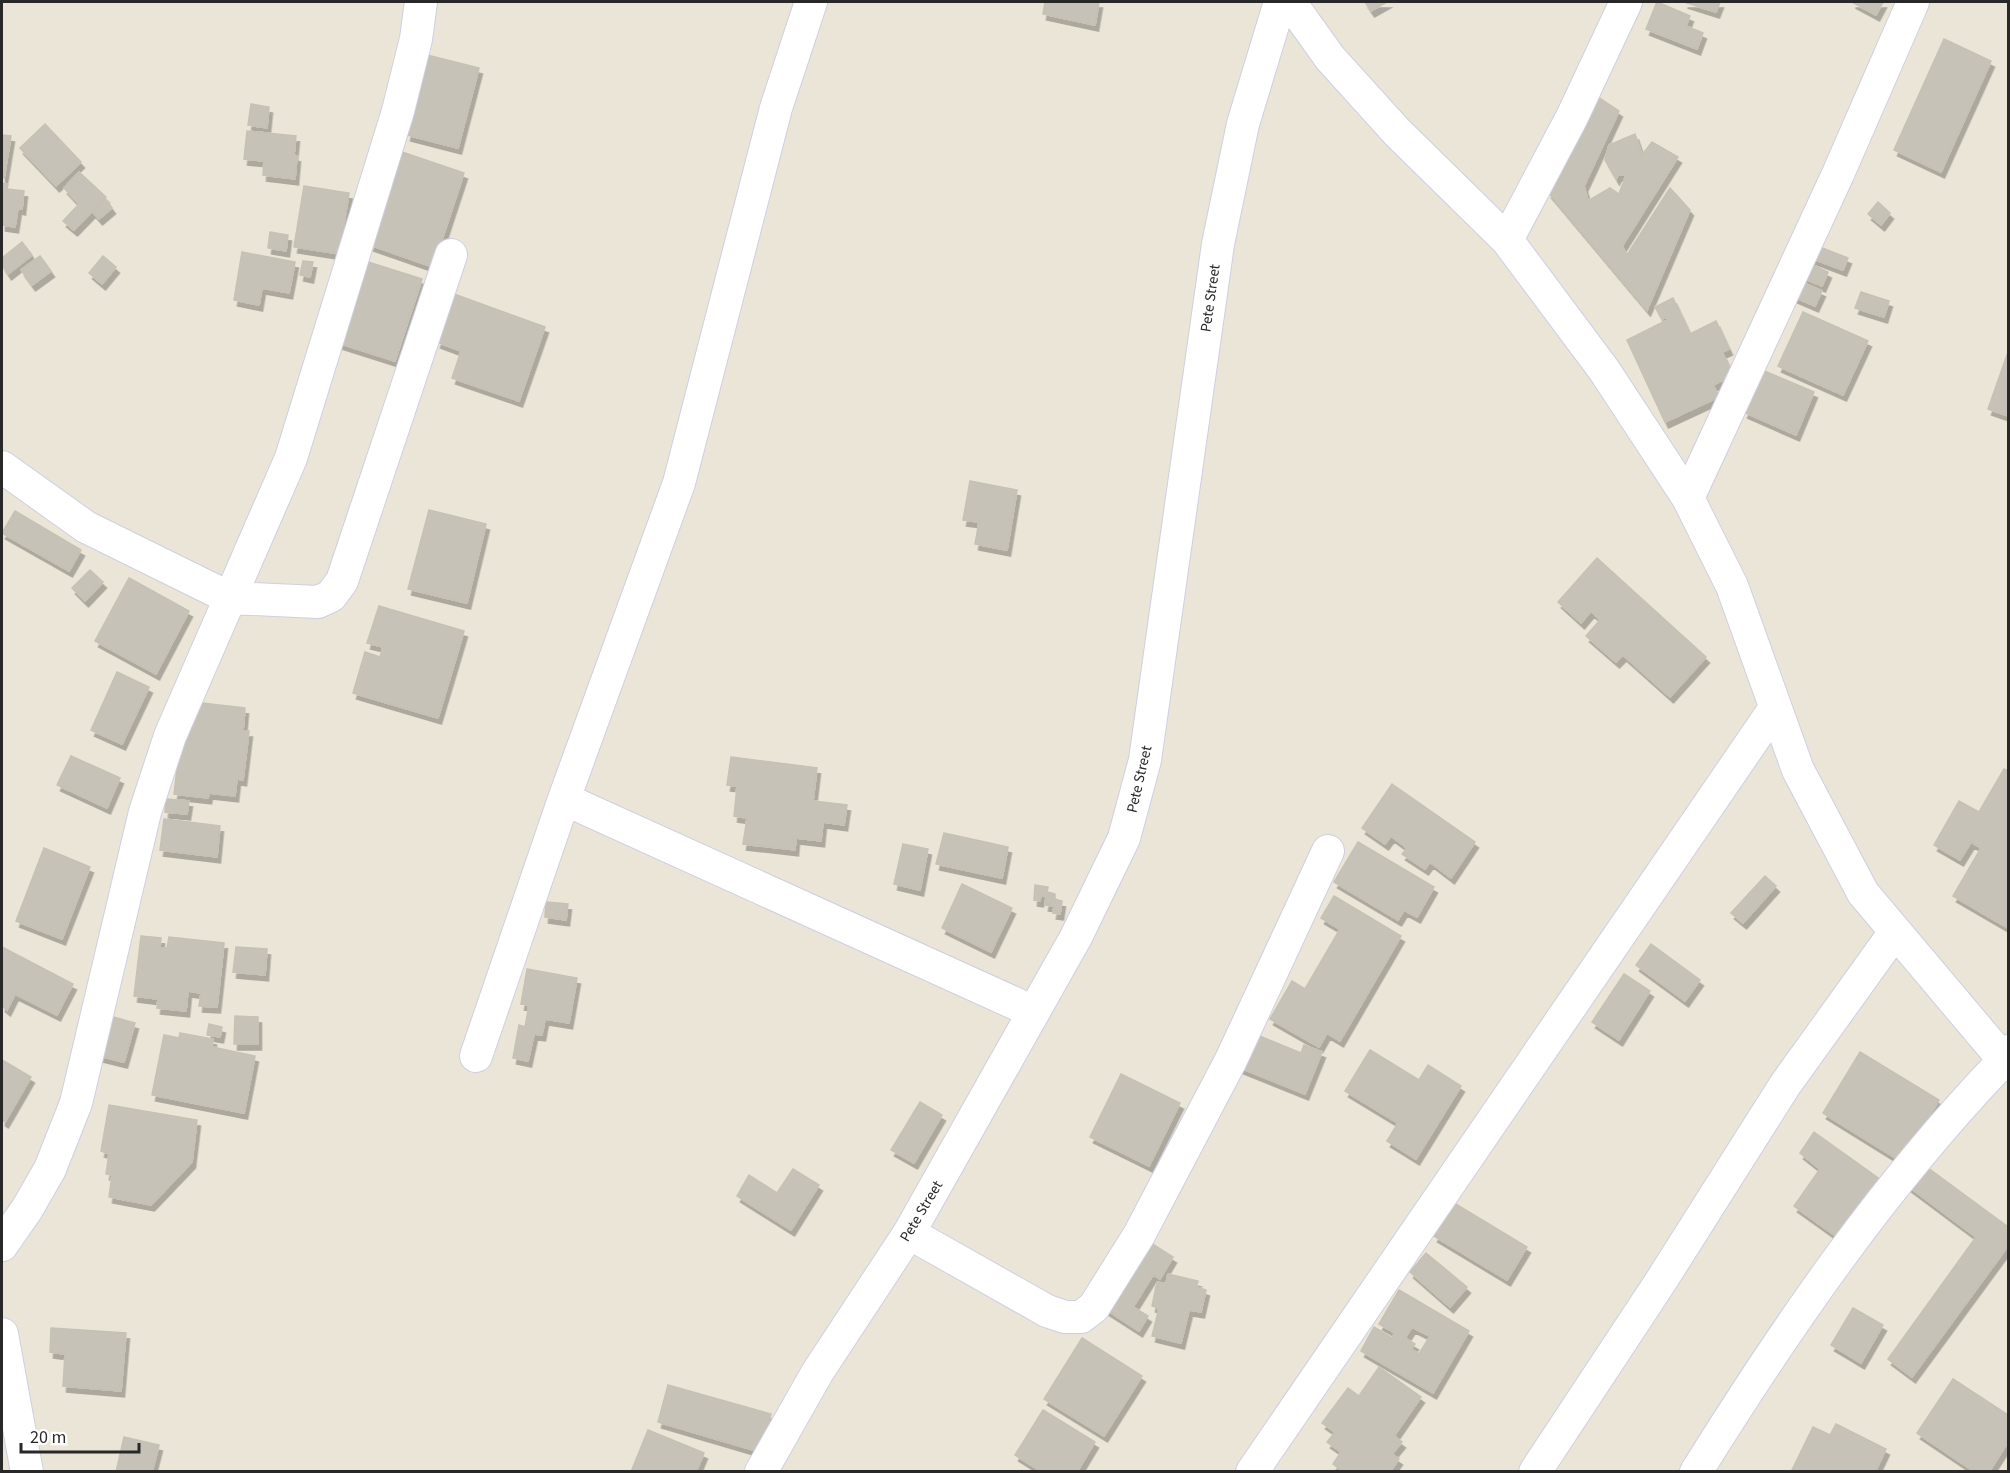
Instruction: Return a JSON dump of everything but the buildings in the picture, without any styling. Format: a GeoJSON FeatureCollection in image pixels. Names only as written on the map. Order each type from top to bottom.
{"type":"FeatureCollection","features":[{"type":"Feature","properties":{"kind":"street"},"geometry":{"type":"LineString","coordinates":[[2,1245],[27,1209],[50,1169],[76,1103],[145,812],[170,736],[291,458],[398,111],[416,39],[421,2]]}},
{"type":"Feature","properties":{"kind":"street"},"geometry":{"type":"LineString","coordinates":[[476,1056],[564,799],[679,483],[776,108],[811,2]]}},
{"type":"Feature","properties":{"kind":"street","name":"Pete Street"},"geometry":{"type":"LineString","coordinates":[[761,1472],[817,1372],[909,1233],[1076,937],[1124,838],[1145,760],[1218,244],[1243,124],[1280,2]]}},
{"type":"Feature","properties":{"kind":"street"},"geometry":{"type":"LineString","coordinates":[[1290,2],[1330,58],[1397,132],[1507,240],[1604,370],[1688,498],[1732,586],[1798,770],[1863,893],[2007,1059],[1952,1114],[1872,1213],[1774,1348],[1696,1472]]}},
{"type":"Feature","properties":{"kind":"street"},"geometry":{"type":"LineString","coordinates":[[1507,240],[1572,117],[1626,2]]}},
{"type":"Feature","properties":{"kind":"street"},"geometry":{"type":"LineString","coordinates":[[1688,498],[1838,174],[1913,2]]}},
{"type":"Feature","properties":{"kind":"street"},"geometry":{"type":"LineString","coordinates":[[2,467],[86,527],[230,598],[318,602],[331,596],[342,580],[451,255]]}},
{"type":"Feature","properties":{"kind":"street"},"geometry":{"type":"LineString","coordinates":[[1252,1472],[1775,708]]}},
{"type":"Feature","properties":{"kind":"street"},"geometry":{"type":"LineString","coordinates":[[564,799],[1034,1012]]}},
{"type":"Feature","properties":{"kind":"street"},"geometry":{"type":"LineString","coordinates":[[909,1233],[1047,1311],[1065,1317],[1081,1317],[1094,1307],[1139,1234],[1231,1060],[1328,850]]}},
{"type":"Feature","properties":{"kind":"street"},"geometry":{"type":"LineString","coordinates":[[1535,1472],[1661,1281],[1785,1085],[1895,932]]}},
{"type":"Feature","properties":{"kind":"street"},"geometry":{"type":"LineString","coordinates":[[2,1334],[27,1472]]}}]}
